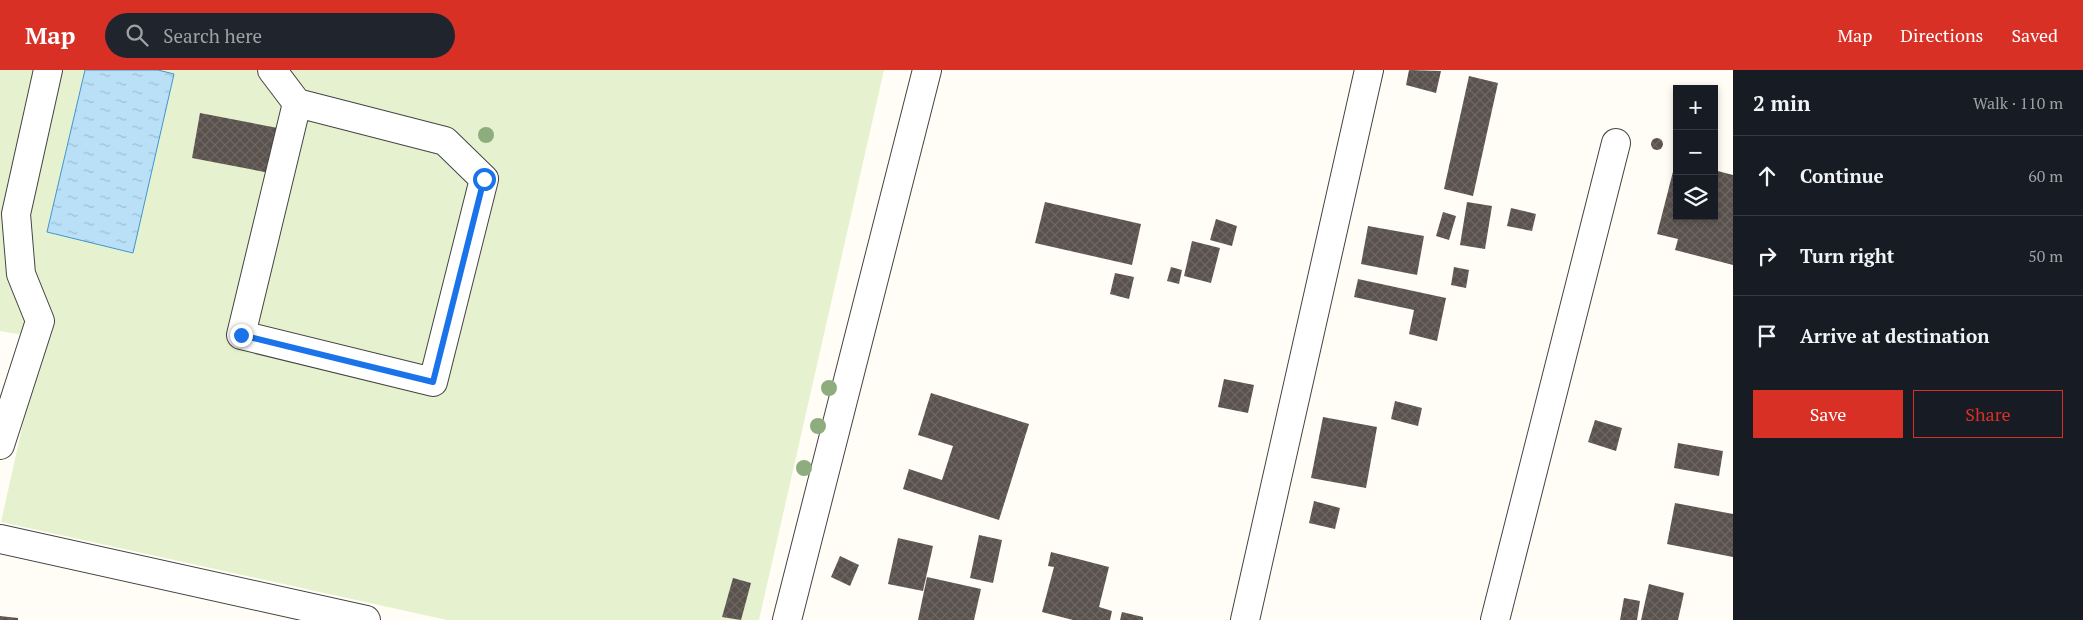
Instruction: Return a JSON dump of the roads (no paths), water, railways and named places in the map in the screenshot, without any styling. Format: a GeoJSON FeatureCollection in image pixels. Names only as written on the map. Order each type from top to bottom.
{"type":"FeatureCollection","features":[{"type":"Feature","properties":{"kind":"street"},"geometry":{"type":"LineString","coordinates":[[0,445],[40,321],[21,274],[16,214],[48,70]]}},
{"type":"Feature","properties":{"kind":"street"},"geometry":{"type":"LineString","coordinates":[[272,70],[297,103],[444,141],[484,179],[433,382],[241,335],[297,103]]}},
{"type":"Feature","properties":{"kind":"street"},"geometry":{"type":"LineString","coordinates":[[787,620],[927,70]]}},
{"type":"Feature","properties":{"kind":"street"},"geometry":{"type":"LineString","coordinates":[[1244,620],[1369,70]]}},
{"type":"Feature","properties":{"kind":"street"},"geometry":{"type":"LineString","coordinates":[[1495,620],[1616,143]]}},
{"type":"Feature","properties":{"kind":"street"},"geometry":{"type":"LineString","coordinates":[[0,539],[366,620]]}},
{"type":"Feature","properties":{"kind":"water"},"geometry":{"type":"Polygon","coordinates":[[[85,70],[158,70],[174,74],[133,253],[47,232],[85,70]]]}}]}
